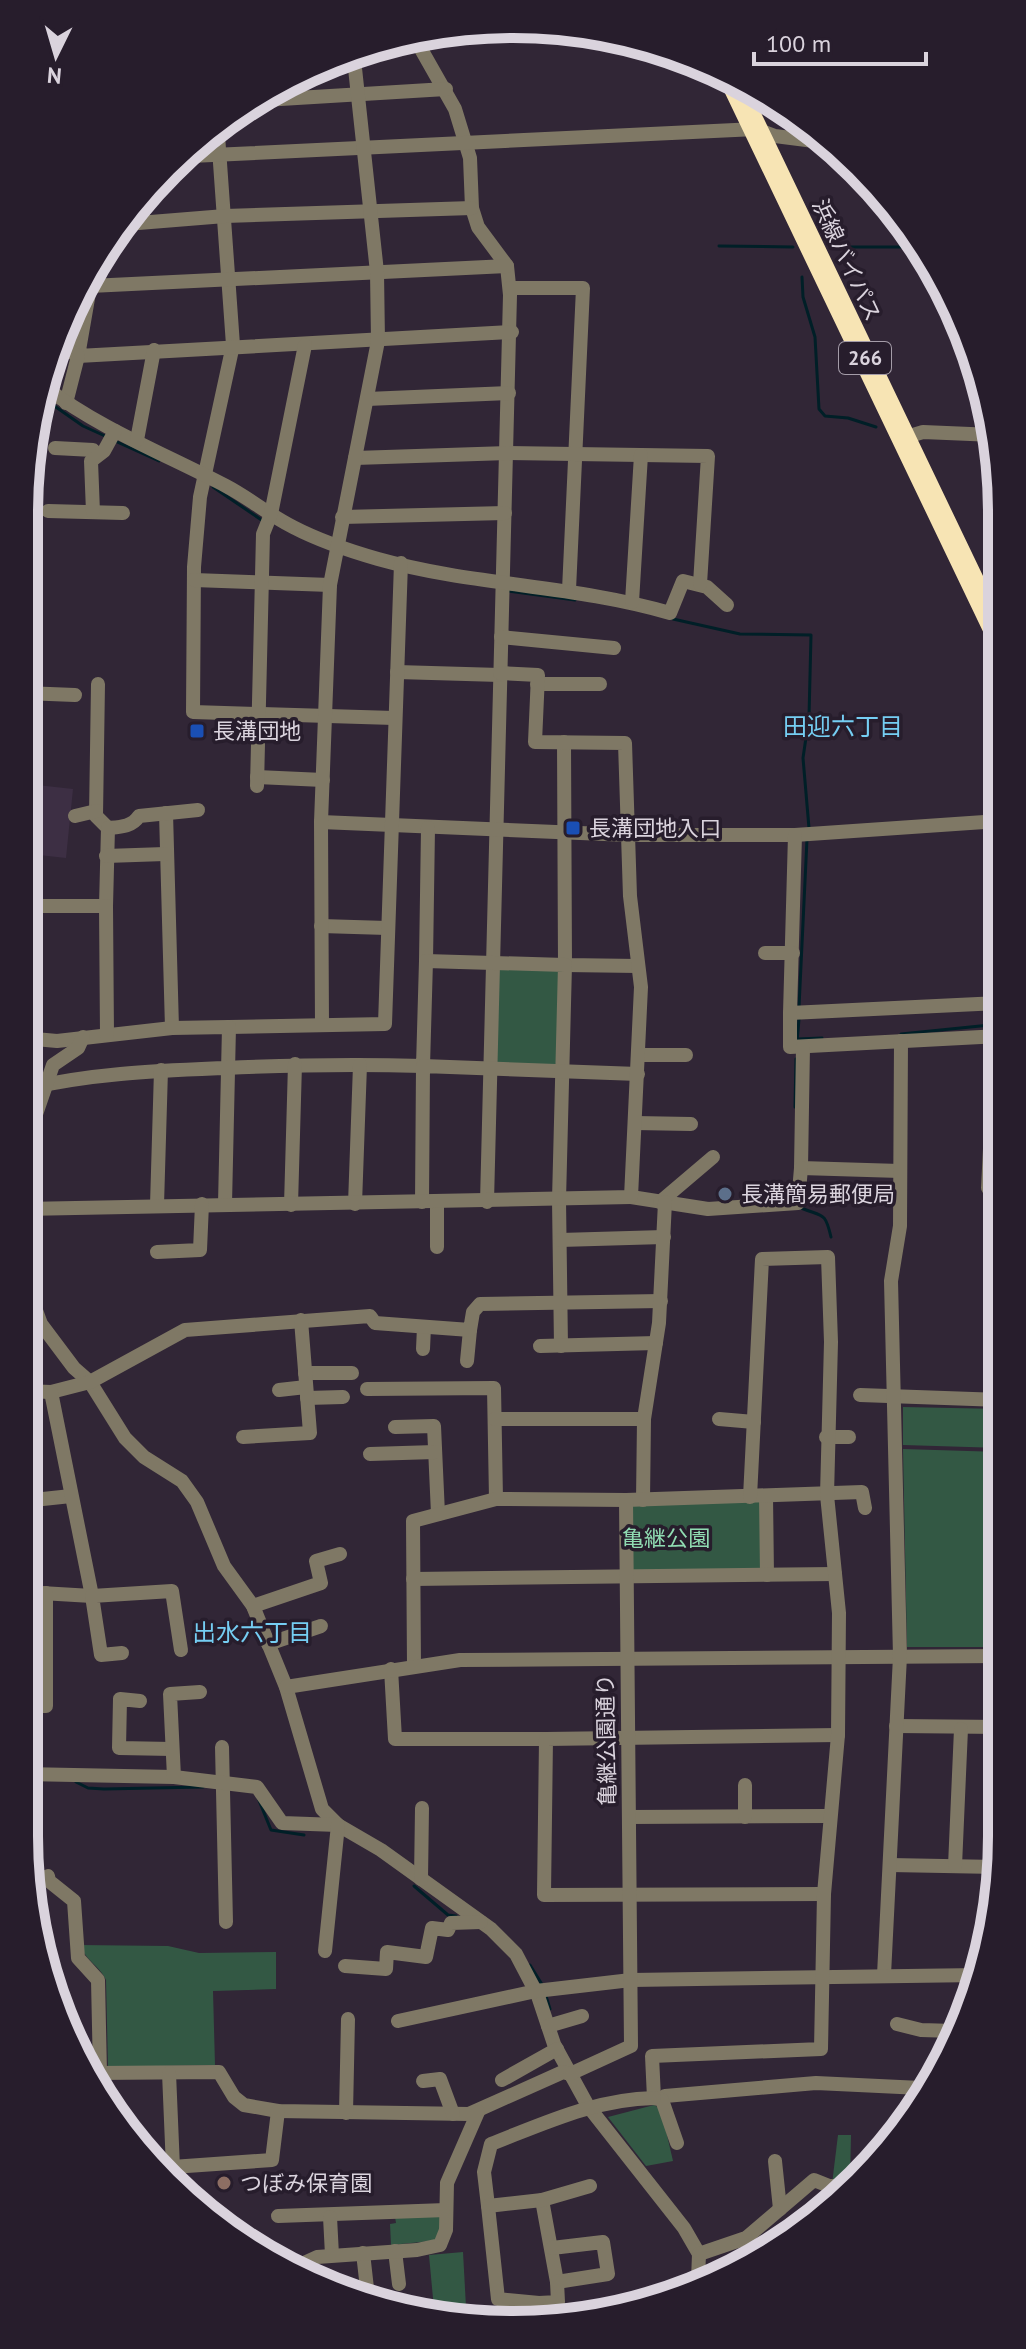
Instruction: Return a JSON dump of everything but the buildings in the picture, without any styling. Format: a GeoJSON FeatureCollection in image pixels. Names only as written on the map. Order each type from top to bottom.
{"type":"FeatureCollection","features":[{"type":"Feature","properties":{"kind":"highway","name":"浜線バイパス"},"geometry":{"type":"LineString","coordinates":[[740,96],[988,611]]}},
{"type":"Feature","properties":{"kind":"street"},"geometry":{"type":"LineString","coordinates":[[420,47],[446,89],[470,158],[472,208],[478,227],[507,266],[510,288],[512,332],[487,1202]]}},
{"type":"Feature","properties":{"kind":"street"},"geometry":{"type":"LineString","coordinates":[[322,1025],[321,822],[330,585],[378,341],[377,272],[355,65]]}},
{"type":"Feature","properties":{"kind":"street"},"geometry":{"type":"LineString","coordinates":[[282,99],[446,89]]}},
{"type":"Feature","properties":{"kind":"street"},"geometry":{"type":"LineString","coordinates":[[201,155],[365,145],[756,129],[775,136],[807,140]]}},
{"type":"Feature","properties":{"kind":"street"},"geometry":{"type":"LineString","coordinates":[[218,141],[233,345],[205,475],[194,580],[193,712],[394,718]]}},
{"type":"Feature","properties":{"kind":"street"},"geometry":{"type":"LineString","coordinates":[[137,223],[225,216],[472,208]]}},
{"type":"Feature","properties":{"kind":"street"},"geometry":{"type":"LineString","coordinates":[[96,287],[507,266]]}},
{"type":"Feature","properties":{"kind":"street"},"geometry":{"type":"LineString","coordinates":[[510,288],[583,288],[569,590]]}},
{"type":"Feature","properties":{"kind":"street"},"geometry":{"type":"LineString","coordinates":[[66,403],[87,302]]}},
{"type":"Feature","properties":{"kind":"street"},"geometry":{"type":"LineString","coordinates":[[67,350],[78,356],[233,345],[305,345],[512,332]]}},
{"type":"Feature","properties":{"kind":"street"},"geometry":{"type":"LineString","coordinates":[[305,345],[269,520],[263,581],[257,781],[323,780]]}},
{"type":"Feature","properties":{"kind":"street"},"geometry":{"type":"LineString","coordinates":[[137,440],[154,350]]}},
{"type":"Feature","properties":{"kind":"street"},"geometry":{"type":"LineString","coordinates":[[53,393],[115,431],[205,475],[269,520],[336,548],[401,566],[503,584],[569,590],[670,613],[683,581],[700,584],[727,605]]}},
{"type":"Feature","properties":{"kind":"street"},"geometry":{"type":"LineString","coordinates":[[367,399],[509,393]]}},
{"type":"Feature","properties":{"kind":"street"},"geometry":{"type":"LineString","coordinates":[[93,512],[91,461],[96,454],[104,451],[115,431]]}},
{"type":"Feature","properties":{"kind":"street"},"geometry":{"type":"LineString","coordinates":[[903,438],[923,432],[981,434]]}},
{"type":"Feature","properties":{"kind":"street"},"geometry":{"type":"LineString","coordinates":[[55,448],[93,450],[96,454]]}},
{"type":"Feature","properties":{"kind":"street"},"geometry":{"type":"LineString","coordinates":[[355,458],[508,453],[708,456],[700,584]]}},
{"type":"Feature","properties":{"kind":"street"},"geometry":{"type":"LineString","coordinates":[[632,602],[641,455]]}},
{"type":"Feature","properties":{"kind":"street"},"geometry":{"type":"LineString","coordinates":[[48,511],[123,513]]}},
{"type":"Feature","properties":{"kind":"street"},"geometry":{"type":"LineString","coordinates":[[342,517],[505,513]]}},
{"type":"Feature","properties":{"kind":"street"},"geometry":{"type":"LineString","coordinates":[[38,1039],[172,1028],[385,1024],[401,566]]}},
{"type":"Feature","properties":{"kind":"street"},"geometry":{"type":"LineString","coordinates":[[194,580],[330,585]]}},
{"type":"Feature","properties":{"kind":"street"},"geometry":{"type":"LineString","coordinates":[[501,637],[614,648]]}},
{"type":"Feature","properties":{"kind":"street"},"geometry":{"type":"LineString","coordinates":[[397,672],[538,675],[535,742],[625,743],[638,966],[639,1055],[631,1197]]}},
{"type":"Feature","properties":{"kind":"street"},"geometry":{"type":"LineString","coordinates":[[98,684],[96,811],[108,828],[107,1035]]}},
{"type":"Feature","properties":{"kind":"street"},"geometry":{"type":"LineString","coordinates":[[537,684],[600,684]]}},
{"type":"Feature","properties":{"kind":"street"},"geometry":{"type":"LineString","coordinates":[[38,694],[75,695]]}},
{"type":"Feature","properties":{"kind":"street"},"geometry":{"type":"LineString","coordinates":[[561,1346],[559,1200],[565,965],[564,742]]}},
{"type":"Feature","properties":{"kind":"street"},"geometry":{"type":"LineString","coordinates":[[108,828],[123,827],[139,816],[198,810]]}},
{"type":"Feature","properties":{"kind":"street"},"geometry":{"type":"LineString","coordinates":[[75,816],[96,811]]}},
{"type":"Feature","properties":{"kind":"street"},"geometry":{"type":"LineString","coordinates":[[166,813],[172,1028]]}},
{"type":"Feature","properties":{"kind":"street"},"geometry":{"type":"LineString","coordinates":[[321,822],[628,835],[795,835],[988,822]]}},
{"type":"Feature","properties":{"kind":"street"},"geometry":{"type":"LineString","coordinates":[[428,828],[423,1066],[429,1202],[437,1247]]}},
{"type":"Feature","properties":{"kind":"street"},"geometry":{"type":"LineString","coordinates":[[795,835],[790,1047],[988,1037]]}},
{"type":"Feature","properties":{"kind":"street"},"geometry":{"type":"LineString","coordinates":[[106,856],[165,854]]}},
{"type":"Feature","properties":{"kind":"street"},"geometry":{"type":"LineString","coordinates":[[38,906],[106,906]]}},
{"type":"Feature","properties":{"kind":"street"},"geometry":{"type":"LineString","coordinates":[[321,926],[387,928]]}},
{"type":"Feature","properties":{"kind":"street"},"geometry":{"type":"LineString","coordinates":[[765,953],[793,953]]}},
{"type":"Feature","properties":{"kind":"street"},"geometry":{"type":"LineString","coordinates":[[426,961],[638,966]]}},
{"type":"Feature","properties":{"kind":"street"},"geometry":{"type":"LineString","coordinates":[[790,1013],[988,1004]]}},
{"type":"Feature","properties":{"kind":"street"},"geometry":{"type":"LineString","coordinates":[[225,1204],[229,1027]]}},
{"type":"Feature","properties":{"kind":"street"},"geometry":{"type":"LineString","coordinates":[[38,1108],[53,1065],[78,1048],[83,1037]]}},
{"type":"Feature","properties":{"kind":"street"},"geometry":{"type":"LineString","coordinates":[[884,1975],[900,1656],[891,1281],[900,1226],[901,1041]]}},
{"type":"Feature","properties":{"kind":"street"},"geometry":{"type":"LineString","coordinates":[[38,1209],[631,1197],[708,1209],[798,1203],[803,1047]]}},
{"type":"Feature","properties":{"kind":"street"},"geometry":{"type":"LineString","coordinates":[[639,1055],[686,1055]]}},
{"type":"Feature","properties":{"kind":"street"},"geometry":{"type":"LineString","coordinates":[[38,1086],[82,1076],[295,1064],[638,1074]]}},
{"type":"Feature","properties":{"kind":"street"},"geometry":{"type":"LineString","coordinates":[[291,1205],[295,1064]]}},
{"type":"Feature","properties":{"kind":"street"},"geometry":{"type":"LineString","coordinates":[[355,1204],[360,1065]]}},
{"type":"Feature","properties":{"kind":"street"},"geometry":{"type":"LineString","coordinates":[[157,1205],[161,1070]]}},
{"type":"Feature","properties":{"kind":"street"},"geometry":{"type":"LineString","coordinates":[[635,1123],[691,1124]]}},
{"type":"Feature","properties":{"kind":"street"},"geometry":{"type":"LineString","coordinates":[[662,1202],[713,1157]]}},
{"type":"Feature","properties":{"kind":"street"},"geometry":{"type":"LineString","coordinates":[[801,1168],[900,1171]]}},
{"type":"Feature","properties":{"kind":"street"},"geometry":{"type":"LineString","coordinates":[[643,1500],[644,1419],[661,1301],[662,1202]]}},
{"type":"Feature","properties":{"kind":"street"},"geometry":{"type":"LineString","coordinates":[[157,1252],[200,1250],[202,1204]]}},
{"type":"Feature","properties":{"kind":"street"},"geometry":{"type":"LineString","coordinates":[[560,1240],[664,1237]]}},
{"type":"Feature","properties":{"kind":"street"},"geometry":{"type":"LineString","coordinates":[[101,2073],[219,2072],[234,2097],[244,2105],[278,2111],[453,2114],[478,2112],[563,2072],[570,2074],[631,2046],[652,2056],[821,2049],[824,1894],[838,1735],[839,1613],[827,1495],[826,1437],[831,1342],[828,1257],[762,1259],[750,1497]]}},
{"type":"Feature","properties":{"kind":"street"},"geometry":{"type":"LineString","coordinates":[[467,1361],[473,1312],[480,1304],[661,1301]]}},
{"type":"Feature","properties":{"kind":"street"},"geometry":{"type":"LineString","coordinates":[[38,1316],[74,1368],[90,1382],[125,1438],[144,1457],[182,1481],[197,1502],[224,1566],[253,1606],[286,1687],[322,1809],[338,1825],[381,1850],[481,1922],[516,1954],[536,1991],[557,2049],[588,2106],[684,2228],[699,2254],[698,2273]]}},
{"type":"Feature","properties":{"kind":"street"},"geometry":{"type":"LineString","coordinates":[[38,1392],[51,1392],[90,1382],[185,1330],[370,1316],[375,1323],[470,1330]]}},
{"type":"Feature","properties":{"kind":"street"},"geometry":{"type":"LineString","coordinates":[[243,1437],[310,1433],[301,1320]]}},
{"type":"Feature","properties":{"kind":"street"},"geometry":{"type":"LineString","coordinates":[[423,1349],[424,1327]]}},
{"type":"Feature","properties":{"kind":"street"},"geometry":{"type":"LineString","coordinates":[[540,1346],[656,1343]]}},
{"type":"Feature","properties":{"kind":"street"},"geometry":{"type":"LineString","coordinates":[[279,1390],[352,1373]]}},
{"type":"Feature","properties":{"kind":"street"},"geometry":{"type":"LineString","coordinates":[[306,1386],[343,1397]]}},
{"type":"Feature","properties":{"kind":"street"},"geometry":{"type":"LineString","coordinates":[[367,1389],[494,1388],[496,1499]]}},
{"type":"Feature","properties":{"kind":"street"},"geometry":{"type":"LineString","coordinates":[[51,1392],[101,1655],[122,1653]]}},
{"type":"Feature","properties":{"kind":"street"},"geometry":{"type":"LineString","coordinates":[[860,1395],[988,1400]]}},
{"type":"Feature","properties":{"kind":"street"},"geometry":{"type":"LineString","coordinates":[[495,1419],[644,1419]]}},
{"type":"Feature","properties":{"kind":"street"},"geometry":{"type":"LineString","coordinates":[[719,1419],[754,1422]]}},
{"type":"Feature","properties":{"kind":"street"},"geometry":{"type":"LineString","coordinates":[[395,1427],[434,1426],[438,1514]]}},
{"type":"Feature","properties":{"kind":"street"},"geometry":{"type":"LineString","coordinates":[[826,1437],[849,1437]]}},
{"type":"Feature","properties":{"kind":"street"},"geometry":{"type":"LineString","coordinates":[[370,1454],[435,1452]]}},
{"type":"Feature","properties":{"kind":"street"},"geometry":{"type":"LineString","coordinates":[[414,1666],[413,1521],[496,1499],[643,1500],[862,1492],[865,1508]]}},
{"type":"Feature","properties":{"kind":"street"},"geometry":{"type":"LineString","coordinates":[[38,1500],[71,1496]]}},
{"type":"Feature","properties":{"kind":"street"},"geometry":{"type":"LineString","coordinates":[[766,1496],[767,1575]]}},
{"type":"Feature","properties":{"kind":"street","name":"亀継公園通り"},"geometry":{"type":"LineString","coordinates":[[626,1500],[631,2046]]}},
{"type":"Feature","properties":{"kind":"street"},"geometry":{"type":"LineString","coordinates":[[253,1606],[321,1583],[316,1561],[340,1554]]}},
{"type":"Feature","properties":{"kind":"street"},"geometry":{"type":"LineString","coordinates":[[413,1579],[835,1574]]}},
{"type":"Feature","properties":{"kind":"street"},"geometry":{"type":"LineString","coordinates":[[38,1593],[92,1596],[172,1591],[181,1650]]}},
{"type":"Feature","properties":{"kind":"street"},"geometry":{"type":"LineString","coordinates":[[38,1706],[46,1706],[46,1593]]}},
{"type":"Feature","properties":{"kind":"street"},"geometry":{"type":"LineString","coordinates":[[268,1644],[321,1626]]}},
{"type":"Feature","properties":{"kind":"street"},"geometry":{"type":"LineString","coordinates":[[286,1687],[460,1660],[988,1656]]}},
{"type":"Feature","properties":{"kind":"street"},"geometry":{"type":"LineString","coordinates":[[391,1669],[395,1739],[838,1735]]}},
{"type":"Feature","properties":{"kind":"street"},"geometry":{"type":"LineString","coordinates":[[174,1777],[170,1694],[200,1692]]}},
{"type":"Feature","properties":{"kind":"street"},"geometry":{"type":"LineString","coordinates":[[140,1701],[120,1699],[119,1748],[172,1749]]}},
{"type":"Feature","properties":{"kind":"street"},"geometry":{"type":"LineString","coordinates":[[896,1726],[988,1728]]}},
{"type":"Feature","properties":{"kind":"street"},"geometry":{"type":"LineString","coordinates":[[955,1866],[961,1729]]}},
{"type":"Feature","properties":{"kind":"street"},"geometry":{"type":"LineString","coordinates":[[546,1739],[544,1895],[824,1894]]}},
{"type":"Feature","properties":{"kind":"street"},"geometry":{"type":"LineString","coordinates":[[222,1747],[226,1922]]}},
{"type":"Feature","properties":{"kind":"street"},"geometry":{"type":"LineString","coordinates":[[38,1774],[223,1781],[257,1787],[282,1823],[338,1825]]}},
{"type":"Feature","properties":{"kind":"street"},"geometry":{"type":"LineString","coordinates":[[745,1785],[745,1817]]}},
{"type":"Feature","properties":{"kind":"street"},"geometry":{"type":"LineString","coordinates":[[421,1879],[422,1808]]}},
{"type":"Feature","properties":{"kind":"street"},"geometry":{"type":"LineString","coordinates":[[629,1817],[829,1816]]}},
{"type":"Feature","properties":{"kind":"street"},"geometry":{"type":"LineString","coordinates":[[325,1951],[338,1825]]}},
{"type":"Feature","properties":{"kind":"street"},"geometry":{"type":"LineString","coordinates":[[890,1865],[987,1867]]}},
{"type":"Feature","properties":{"kind":"street"},"geometry":{"type":"LineString","coordinates":[[48,1876],[49,1881],[74,1901],[78,1958],[98,1980],[98,2067]]}},
{"type":"Feature","properties":{"kind":"street"},"geometry":{"type":"LineString","coordinates":[[345,1966],[386,1969],[387,1952],[426,1957],[432,1928],[448,1930],[451,1923],[481,1922]]}},
{"type":"Feature","properties":{"kind":"street"},"geometry":{"type":"LineString","coordinates":[[398,2021],[536,1991],[631,1980],[967,1975]]}},
{"type":"Feature","properties":{"kind":"street"},"geometry":{"type":"LineString","coordinates":[[548,2026],[582,2016]]}},
{"type":"Feature","properties":{"kind":"street"},"geometry":{"type":"LineString","coordinates":[[346,2113],[348,2019]]}},
{"type":"Feature","properties":{"kind":"street"},"geometry":{"type":"LineString","coordinates":[[897,2024],[921,2030],[946,2031]]}},
{"type":"Feature","properties":{"kind":"street"},"geometry":{"type":"LineString","coordinates":[[502,2080],[557,2049]]}},
{"type":"Feature","properties":{"kind":"street"},"geometry":{"type":"LineString","coordinates":[[652,2056],[658,2099],[677,2143]]}},
{"type":"Feature","properties":{"kind":"street"},"geometry":{"type":"LineString","coordinates":[[165,2159],[169,2073]]}},
{"type":"Feature","properties":{"kind":"street"},"geometry":{"type":"LineString","coordinates":[[423,2081],[440,2079],[453,2114]]}},
{"type":"Feature","properties":{"kind":"street"},"geometry":{"type":"LineString","coordinates":[[542,2200],[552,2248],[558,2302],[498,2299],[484,2172],[491,2144],[588,2106],[623,2099],[658,2099],[816,2083],[916,2088]]}},
{"type":"Feature","properties":{"kind":"street"},"geometry":{"type":"LineString","coordinates":[[173,2167],[272,2160],[278,2111]]}},
{"type":"Feature","properties":{"kind":"street"},"geometry":{"type":"LineString","coordinates":[[306,2263],[332,2255],[440,2245],[445,2239],[447,2183],[478,2112]]}},
{"type":"Feature","properties":{"kind":"street"},"geometry":{"type":"LineString","coordinates":[[775,2161],[780,2209]]}},
{"type":"Feature","properties":{"kind":"street"},"geometry":{"type":"LineString","coordinates":[[699,2254],[746,2238],[814,2180],[834,2186]]}},
{"type":"Feature","properties":{"kind":"street"},"geometry":{"type":"LineString","coordinates":[[488,2206],[542,2200],[590,2186]]}},
{"type":"Feature","properties":{"kind":"street"},"geometry":{"type":"LineString","coordinates":[[278,2216],[330,2217],[446,2210]]}},
{"type":"Feature","properties":{"kind":"street"},"geometry":{"type":"LineString","coordinates":[[330,2217],[332,2255]]}},
{"type":"Feature","properties":{"kind":"street"},"geometry":{"type":"LineString","coordinates":[[746,2238],[752,2246]]}},
{"type":"Feature","properties":{"kind":"street"},"geometry":{"type":"LineString","coordinates":[[552,2248],[603,2242],[608,2274],[557,2282]]}},
{"type":"Feature","properties":{"kind":"street"},"geometry":{"type":"LineString","coordinates":[[395,2251],[399,2284]]}},
{"type":"Feature","properties":{"kind":"street"},"geometry":{"type":"LineString","coordinates":[[363,2253],[367,2288]]}},
{"type":"Feature","properties":{"kind":"street"},"geometry":{"type":"LineString","coordinates":[[539,2303],[540,2310]]}},
{"type":"Feature","properties":{"kind":"shaded area"},"geometry":{"type":"Polygon","coordinates":[[[38,785],[73,789],[66,858],[38,855],[38,785]]]}},
{"type":"Feature","properties":{"kind":"green space"},"geometry":{"type":"Polygon","coordinates":[[[498,966],[563,968],[561,1068],[495,1063],[498,966]]]}},
{"type":"Feature","properties":{"kind":"green space"},"geometry":{"type":"Polygon","coordinates":[[[903,1407],[988,1409],[988,1448],[903,1445],[903,1407]]]}},
{"type":"Feature","properties":{"kind":"green space"},"geometry":{"type":"Polygon","coordinates":[[[903,1449],[988,1452],[988,1647],[907,1647],[903,1449]]]}},
{"type":"Feature","properties":{"kind":"green space","name":"亀継公園"},"geometry":{"type":"Polygon","coordinates":[[[763,1500],[762,1572],[630,1574],[630,1503],[763,1500]]]}},
{"type":"Feature","properties":{"kind":"green space"},"geometry":{"type":"Polygon","coordinates":[[[80,1945],[168,1946],[199,1953],[276,1952],[276,1989],[213,1991],[215,2065],[108,2067],[106,1980],[80,1945]]]}},
{"type":"Feature","properties":{"kind":"green space"},"geometry":{"type":"Polygon","coordinates":[[[654,2105],[661,2109],[673,2161],[646,2166],[608,2117],[654,2105]]]}},
{"type":"Feature","properties":{"kind":"green space"},"geometry":{"type":"Polygon","coordinates":[[[838,2135],[851,2135],[850,2171],[832,2184],[838,2135]]]}},
{"type":"Feature","properties":{"kind":"green space"},"geometry":{"type":"Polygon","coordinates":[[[441,2214],[441,2240],[391,2245],[390,2224],[396,2223],[395,2217],[441,2214]]]}},
{"type":"Feature","properties":{"kind":"green space"},"geometry":{"type":"Polygon","coordinates":[[[463,2252],[466,2307],[434,2304],[429,2255],[463,2252]]]}},
{"type":"Feature","properties":{"kind":"waterway"},"geometry":{"type":"LineString","coordinates":[[719,246],[793,247]]}},
{"type":"Feature","properties":{"kind":"waterway"},"geometry":{"type":"LineString","coordinates":[[833,247],[907,247]]}},
{"type":"Feature","properties":{"kind":"waterway"},"geometry":{"type":"LineString","coordinates":[[802,277],[803,297],[815,337],[819,409],[825,416],[848,418],[876,427]]}},
{"type":"Feature","properties":{"kind":"waterway"},"geometry":{"type":"LineString","coordinates":[[51,403],[83,426],[105,436]]}},
{"type":"Feature","properties":{"kind":"waterway"},"geometry":{"type":"LineString","coordinates":[[115,441],[159,461]]}},
{"type":"Feature","properties":{"kind":"waterway"},"geometry":{"type":"LineString","coordinates":[[213,487],[263,521]]}},
{"type":"Feature","properties":{"kind":"waterway"},"geometry":{"type":"LineString","coordinates":[[508,591],[575,600]]}},
{"type":"Feature","properties":{"kind":"waterway"},"geometry":{"type":"LineString","coordinates":[[673,619],[740,634],[811,635],[809,717],[803,758],[809,828]]}},
{"type":"Feature","properties":{"kind":"waterway"},"geometry":{"type":"LineString","coordinates":[[799,1007],[807,839]]}},
{"type":"Feature","properties":{"kind":"waterway"},"geometry":{"type":"LineString","coordinates":[[797,1043],[799,1019]]}},
{"type":"Feature","properties":{"kind":"waterway"},"geometry":{"type":"LineString","coordinates":[[901,1034],[988,1025]]}},
{"type":"Feature","properties":{"kind":"waterway"},"geometry":{"type":"LineString","coordinates":[[798,1039],[822,1038]]}},
{"type":"Feature","properties":{"kind":"waterway"},"geometry":{"type":"LineString","coordinates":[[795,1107],[796,1059]]}},
{"type":"Feature","properties":{"kind":"waterway"},"geometry":{"type":"LineString","coordinates":[[801,1208],[822,1216],[831,1237]]}},
{"type":"Feature","properties":{"kind":"waterway"},"geometry":{"type":"LineString","coordinates":[[76,1782],[88,1788],[104,1789],[203,1787]]}},
{"type":"Feature","properties":{"kind":"waterway"},"geometry":{"type":"LineString","coordinates":[[258,1798],[271,1830],[304,1835]]}},
{"type":"Feature","properties":{"kind":"waterway"},"geometry":{"type":"LineString","coordinates":[[414,1886],[448,1915],[456,1916]]}},
{"type":"Feature","properties":{"kind":"waterway"},"geometry":{"type":"LineString","coordinates":[[530,1965],[543,1986]]}},
{"type":"Feature","properties":{"kind":"waterway"},"geometry":{"type":"LineString","coordinates":[[545,1993],[550,2009]]}},
{"type":"Feature","properties":{"kind":"place","name":"長溝団地"},"geometry":{"type":"Point","coordinates":[197,731]}},
{"type":"Feature","properties":{"kind":"place","name":"長溝団地入口"},"geometry":{"type":"Point","coordinates":[573,828]}},
{"type":"Feature","properties":{"kind":"place","name":"長溝簡易郵便局"},"geometry":{"type":"Point","coordinates":[725,1194]}},
{"type":"Feature","properties":{"kind":"place","name":"つぼみ保育園"},"geometry":{"type":"Point","coordinates":[224,2183]}},
{"type":"Feature","properties":{"kind":"district","name":"田迎六丁目"},"geometry":{"type":"Point","coordinates":[843,726]}},
{"type":"Feature","properties":{"kind":"district","name":"出水六丁目"},"geometry":{"type":"Point","coordinates":[252,1632]}}]}
